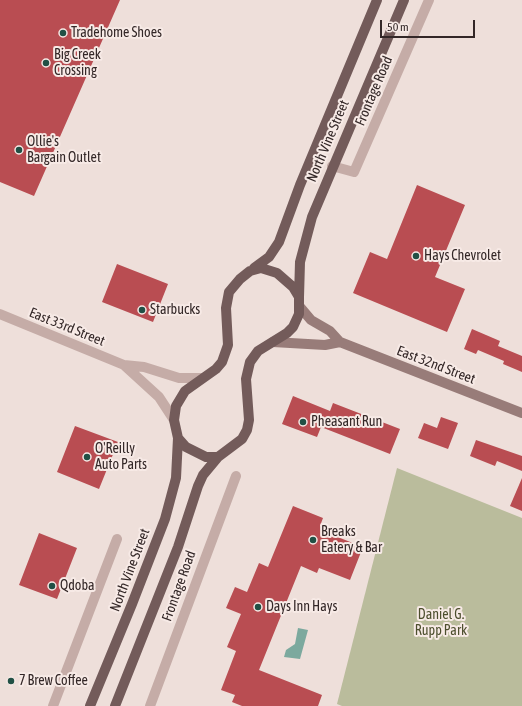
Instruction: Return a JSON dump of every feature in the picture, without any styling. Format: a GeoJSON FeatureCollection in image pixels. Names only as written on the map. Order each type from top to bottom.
{"type":"FeatureCollection","features":[{"type":"Feature","properties":{"kind":"main road","name":"North Vine Street"},"geometry":{"type":"LineString","coordinates":[[90,706],[165,519],[176,478],[178,438],[174,420],[176,406],[191,385],[216,369],[226,355],[228,345],[226,298],[234,285],[250,271],[270,257],[280,242],[300,185],[377,0]]}},
{"type":"Feature","properties":{"kind":"main road","name":"North Vine Street"},"geometry":{"type":"LineString","coordinates":[[218,457],[242,439],[247,430],[249,420],[247,369],[255,354],[293,327],[297,320],[300,302],[300,262],[302,249],[332,166],[404,0]]}},
{"type":"Feature","properties":{"kind":"main road"},"geometry":{"type":"LineString","coordinates":[[250,271],[261,268],[276,273],[293,287],[300,302]]}},
{"type":"Feature","properties":{"kind":"main road"},"geometry":{"type":"LineString","coordinates":[[178,438],[186,447],[196,453],[206,457],[218,457]]}},
{"type":"Feature","properties":{"kind":"main road"},"geometry":{"type":"LineString","coordinates":[[115,706],[178,547],[198,486],[203,475],[218,457]]}},
{"type":"Feature","properties":{"kind":"street","name":"Frontage Road"},"geometry":{"type":"LineString","coordinates":[[332,166],[354,172],[429,0]]}},
{"type":"Feature","properties":{"kind":"street","name":"East 32nd Street"},"geometry":{"type":"LineString","coordinates":[[300,302],[311,320],[330,331],[340,342],[522,413]]}},
{"type":"Feature","properties":{"kind":"street","name":"East 33rd Street"},"geometry":{"type":"LineString","coordinates":[[0,314],[124,365],[144,367],[179,378],[201,378]]}},
{"type":"Feature","properties":{"kind":"street","name":"East 32nd Street"},"geometry":{"type":"LineString","coordinates":[[273,342],[325,345],[340,342]]}},
{"type":"Feature","properties":{"kind":"street","name":"East 33rd Street"},"geometry":{"type":"LineString","coordinates":[[124,365],[159,397],[174,420]]}},
{"type":"Feature","properties":{"kind":"street","name":"Frontage Road"},"geometry":{"type":"LineString","coordinates":[[150,706],[236,476]]}},
{"type":"Feature","properties":{"kind":"street"},"geometry":{"type":"LineString","coordinates":[[53,706],[117,539]]}},
{"type":"Feature","properties":{"kind":"green space","name":"Daniel G. Rupp Park"},"geometry":{"type":"Polygon","coordinates":[[[397,468],[522,518],[522,706],[342,706],[337,704],[397,468]]]}},
{"type":"Feature","properties":{"kind":"water"},"geometry":{"type":"Polygon","coordinates":[[[298,628],[308,630],[300,659],[284,657],[286,650],[295,644],[298,628]]]}},
{"type":"Feature","properties":{"kind":"building","name":"Big Creek Crossing"},"geometry":{"type":"Polygon","coordinates":[[[0,0],[120,0],[34,196],[0,182],[0,0]]]}},
{"type":"Feature","properties":{"kind":"building","name":"Hays Chevrolet"},"geometry":{"type":"Polygon","coordinates":[[[417,185],[465,205],[435,277],[465,289],[447,332],[353,293],[370,252],[387,259],[417,185]]]}},
{"type":"Feature","properties":{"kind":"building"},"geometry":{"type":"Polygon","coordinates":[[[117,264],[168,284],[153,322],[102,302],[117,264]]]}},
{"type":"Feature","properties":{"kind":"building"},"geometry":{"type":"Polygon","coordinates":[[[472,329],[500,341],[498,346],[522,356],[522,372],[503,364],[504,361],[478,350],[476,354],[464,349],[472,329]]]}},
{"type":"Feature","properties":{"kind":"building"},"geometry":{"type":"Polygon","coordinates":[[[293,396],[330,411],[333,403],[400,429],[390,454],[321,427],[317,437],[282,424],[293,396]]]}},
{"type":"Feature","properties":{"kind":"building"},"geometry":{"type":"Polygon","coordinates":[[[441,417],[458,423],[448,449],[418,438],[424,423],[437,428],[441,417]]]}},
{"type":"Feature","properties":{"kind":"building","name":"O'Reilly Auto Parts"},"geometry":{"type":"Polygon","coordinates":[[[75,426],[118,442],[99,489],[57,472],[75,426]]]}},
{"type":"Feature","properties":{"kind":"building"},"geometry":{"type":"Polygon","coordinates":[[[476,440],[522,456],[522,471],[497,461],[495,466],[470,456],[476,440]]]}},
{"type":"Feature","properties":{"kind":"building"},"geometry":{"type":"Polygon","coordinates":[[[522,478],[522,511],[510,506],[522,478]]]}},
{"type":"Feature","properties":{"kind":"building"},"geometry":{"type":"Polygon","coordinates":[[[293,506],[323,518],[320,526],[332,531],[330,534],[363,547],[350,580],[319,568],[317,573],[301,566],[259,670],[322,695],[318,706],[242,706],[232,702],[235,695],[221,690],[236,651],[227,647],[241,614],[226,608],[235,587],[247,592],[259,563],[268,567],[293,506]]]}},
{"type":"Feature","properties":{"kind":"building"},"geometry":{"type":"Polygon","coordinates":[[[39,533],[77,548],[57,599],[19,585],[39,533]]]}},
{"type":"Feature","properties":{"kind":"place","name":"Tradehome Shoes"},"geometry":{"type":"Point","coordinates":[63,33]}},
{"type":"Feature","properties":{"kind":"place","name":"Big Creek Crossing"},"geometry":{"type":"Point","coordinates":[46,63]}},
{"type":"Feature","properties":{"kind":"place","name":"Ollie's Bargain Outlet"},"geometry":{"type":"Point","coordinates":[19,150]}},
{"type":"Feature","properties":{"kind":"place","name":"Hays Chevrolet"},"geometry":{"type":"Point","coordinates":[416,256]}},
{"type":"Feature","properties":{"kind":"place","name":"Starbucks"},"geometry":{"type":"Point","coordinates":[142,310]}},
{"type":"Feature","properties":{"kind":"place","name":"Pheasant Run"},"geometry":{"type":"Point","coordinates":[303,422]}},
{"type":"Feature","properties":{"kind":"place","name":"O'Reilly Auto Parts"},"geometry":{"type":"Point","coordinates":[87,457]}},
{"type":"Feature","properties":{"kind":"place","name":"Breaks Eatery & Bar"},"geometry":{"type":"Point","coordinates":[313,540]}},
{"type":"Feature","properties":{"kind":"place","name":"Qdoba"},"geometry":{"type":"Point","coordinates":[52,586]}},
{"type":"Feature","properties":{"kind":"place","name":"Days Inn Hays"},"geometry":{"type":"Point","coordinates":[258,607]}},
{"type":"Feature","properties":{"kind":"place","name":"7 Brew Coffee"},"geometry":{"type":"Point","coordinates":[11,681]}}]}
